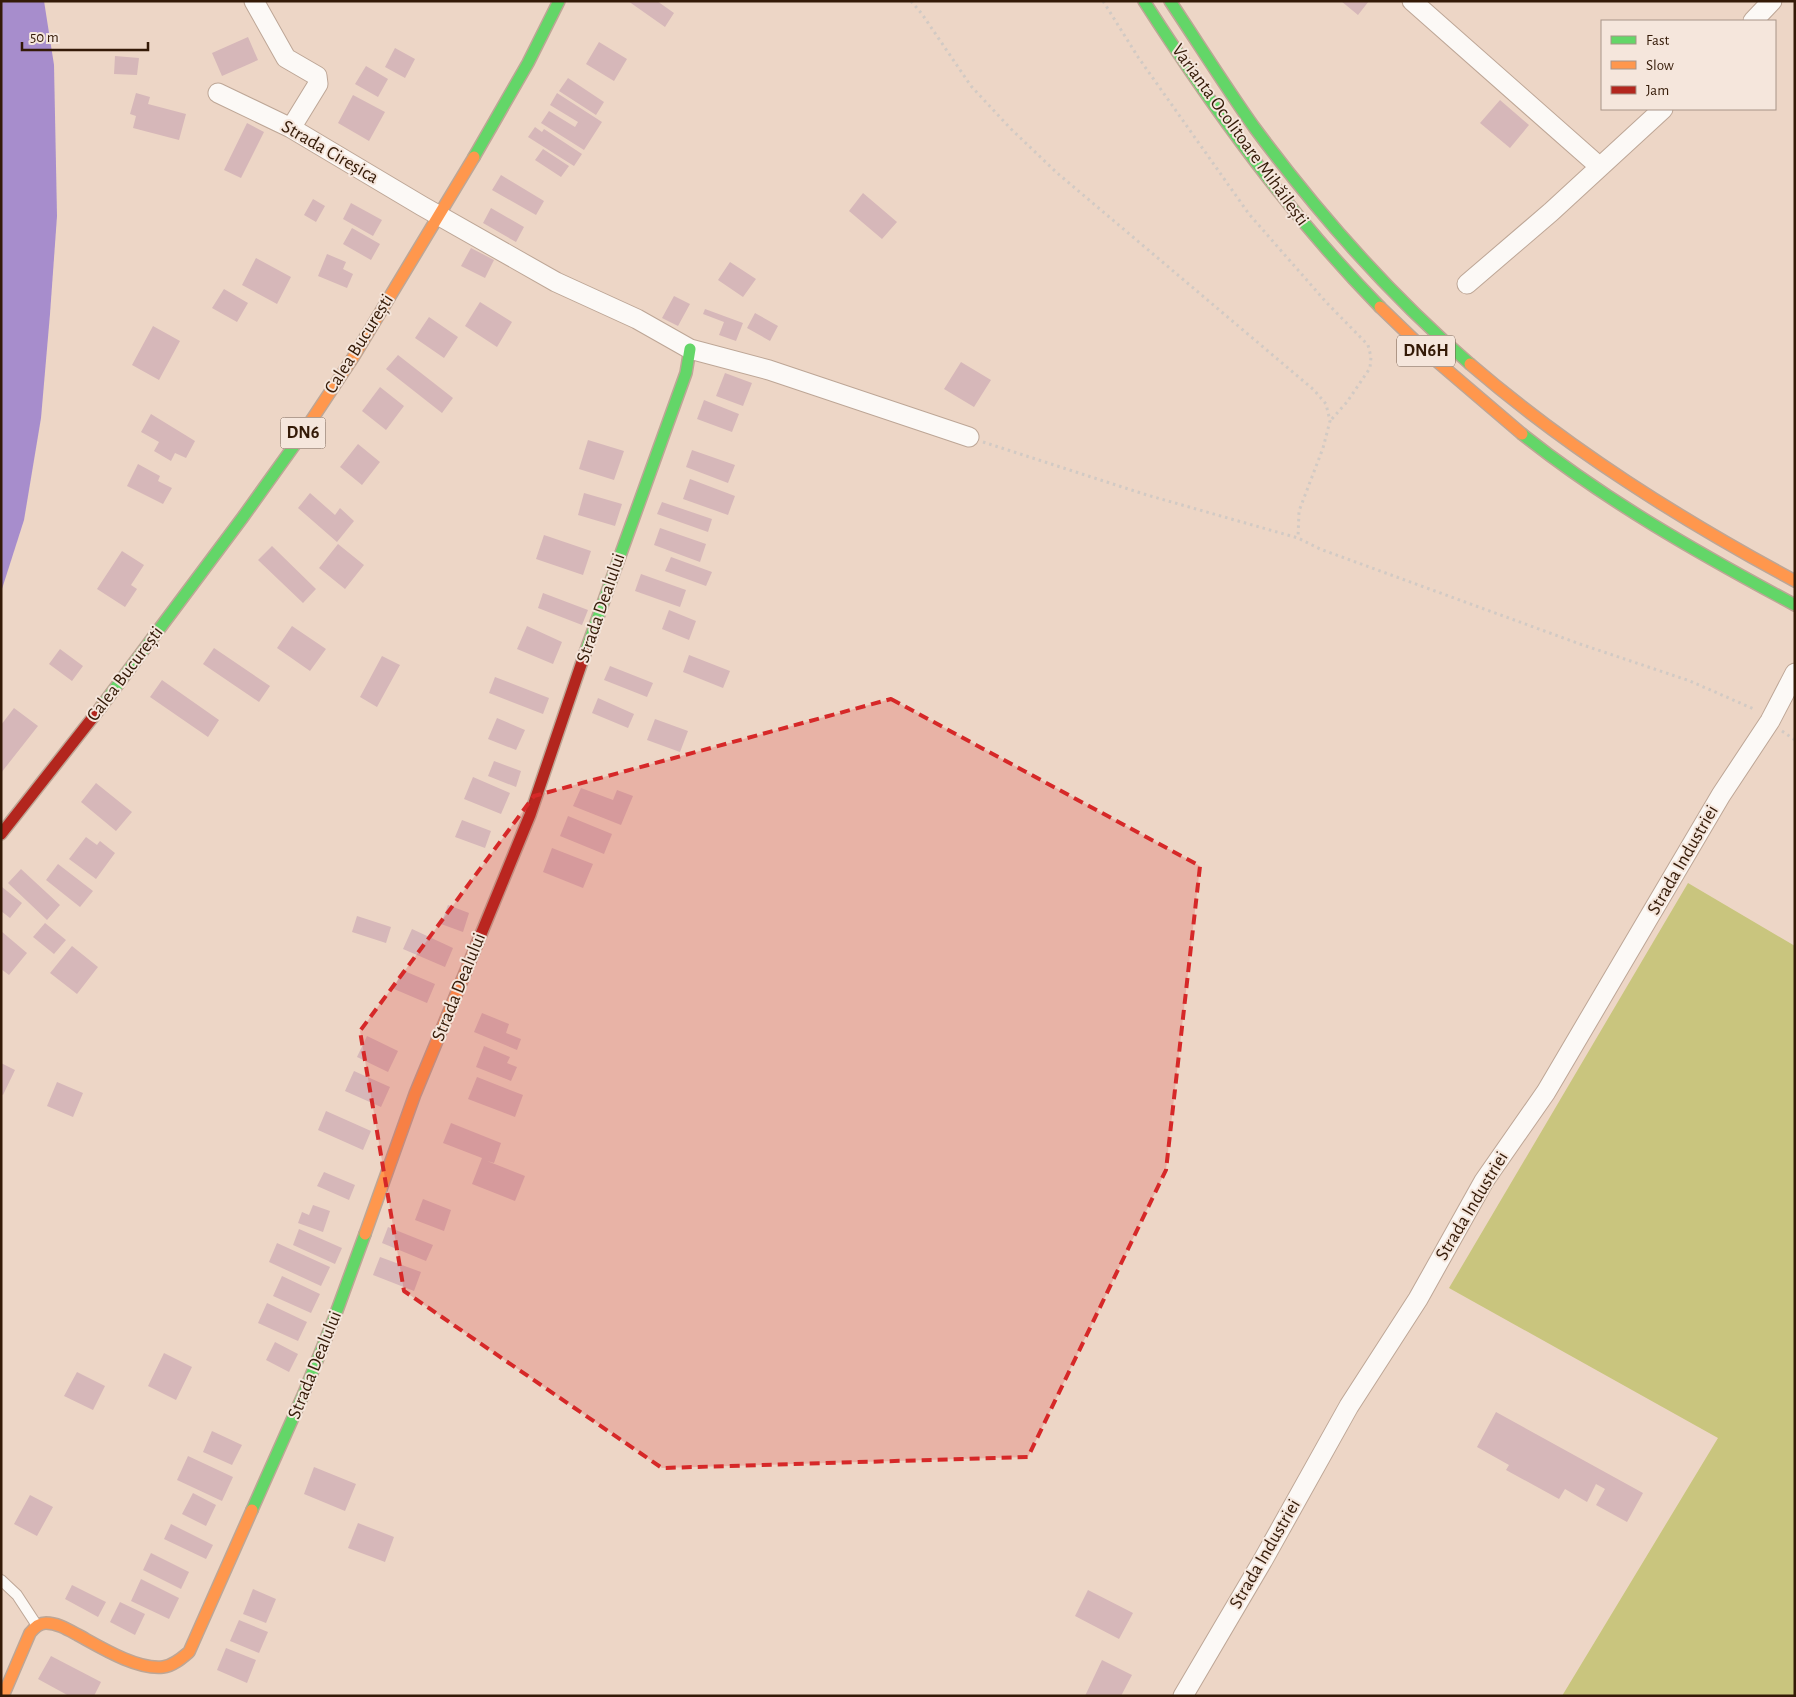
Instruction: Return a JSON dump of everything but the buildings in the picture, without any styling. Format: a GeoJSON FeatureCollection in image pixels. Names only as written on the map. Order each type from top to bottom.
{"type":"FeatureCollection","features":[{"type":"Feature","properties":{"kind":"main road","name":"Calea București"},"geometry":{"type":"LineString","coordinates":[[1,834],[45,780],[272,476],[316,414],[439,215],[529,62],[559,1]]}},
{"type":"Feature","properties":{"kind":"main road","name":"Varianta Ocolitoare Mihăilești"},"geometry":{"type":"LineString","coordinates":[[1144,1],[1217,111],[1268,180],[1362,289],[1416,342],[1482,401],[1560,463],[1668,536],[1795,605]]}},
{"type":"Feature","properties":{"kind":"main road","name":"Varianta Ocolitoare Mihăilești"},"geometry":{"type":"LineString","coordinates":[[1170,1],[1243,109],[1283,164],[1378,274],[1446,342],[1482,375],[1591,459],[1685,520],[1795,580]]}},
{"type":"Feature","properties":{"kind":"main road","name":"Strada Dealului"},"geometry":{"type":"LineString","coordinates":[[36,1625],[48,1622],[59,1625],[139,1664],[161,1668],[174,1664],[189,1652],[304,1394],[335,1316],[416,1094],[530,815],[585,654],[686,373],[690,349]]}},
{"type":"Feature","properties":{"kind":"main road"},"geometry":{"type":"LineString","coordinates":[[3,1696],[30,1633],[36,1625]]}},
{"type":"Feature","properties":{"kind":"street"},"geometry":{"type":"LineString","coordinates":[[254,1],[286,58],[317,76],[318,84],[292,128]]}},
{"type":"Feature","properties":{"kind":"street"},"geometry":{"type":"LineString","coordinates":[[1412,1],[1600,167]]}},
{"type":"Feature","properties":{"kind":"street"},"geometry":{"type":"LineString","coordinates":[[1754,20],[1772,1]]}},
{"type":"Feature","properties":{"kind":"street","name":"Strada Cireșica"},"geometry":{"type":"LineString","coordinates":[[218,93],[292,128],[439,215]]}},
{"type":"Feature","properties":{"kind":"street"},"geometry":{"type":"LineString","coordinates":[[1467,284],[1662,110]]}},
{"type":"Feature","properties":{"kind":"street"},"geometry":{"type":"LineString","coordinates":[[439,215],[556,282],[637,319],[690,349],[769,370],[969,437]]}},
{"type":"Feature","properties":{"kind":"street","name":"Strada Industriei"},"geometry":{"type":"LineString","coordinates":[[1183,1696],[1350,1406],[1418,1299],[1484,1181],[1546,1092],[1721,795],[1770,721],[1795,674]]}},
{"type":"Feature","properties":{"kind":"lane"},"geometry":{"type":"LineString","coordinates":[[1,1580],[17,1595],[36,1625]]}},
{"type":"Feature","properties":{"kind":"path"},"geometry":{"type":"LineString","coordinates":[[911,1],[971,86],[1010,128],[1056,172],[1314,390],[1326,404],[1330,421]]}},
{"type":"Feature","properties":{"kind":"path"},"geometry":{"type":"LineString","coordinates":[[1103,1],[1138,57],[1249,214],[1326,302],[1368,345],[1371,358],[1370,368],[1347,402],[1330,421],[1323,448],[1299,510],[1298,538]]}},
{"type":"Feature","properties":{"kind":"path"},"geometry":{"type":"LineString","coordinates":[[969,437],[1147,495],[1298,538],[1320,549],[1580,644],[1690,681],[1754,708],[1770,721]]}},
{"type":"Feature","properties":{"kind":"highlighted area"},"geometry":{"type":"Polygon","coordinates":[[[891,699],[1200,866],[1166,1170],[1028,1457],[662,1468],[404,1291],[360,1031],[534,796],[891,699]]]}},
{"type":"Feature","properties":{"kind":"shaded area"},"geometry":{"type":"Polygon","coordinates":[[[1,1],[44,1],[54,65],[57,216],[41,418],[24,520],[1,592],[1,1]]]}},
{"type":"Feature","properties":{"kind":"shaded area"},"geometry":{"type":"Polygon","coordinates":[[[1688,883],[1795,946],[1795,1696],[1562,1696],[1718,1438],[1449,1288],[1688,883]]]}},
{"type":"Feature","properties":{"kind":"traffic: fast"},"geometry":{"type":"LineString","coordinates":[[474,157],[528,63],[559,1]]}},
{"type":"Feature","properties":{"kind":"traffic: fast"},"geometry":{"type":"LineString","coordinates":[[1144,1],[1198,82],[1254,160],[1315,235],[1380,307]]}},
{"type":"Feature","properties":{"kind":"traffic: fast"},"geometry":{"type":"LineString","coordinates":[[1170,1],[1254,127],[1303,190],[1383,281],[1411,310],[1470,364]]}},
{"type":"Feature","properties":{"kind":"traffic: fast"},"geometry":{"type":"LineString","coordinates":[[585,653],[686,373],[690,349]]}},
{"type":"Feature","properties":{"kind":"traffic: fast"},"geometry":{"type":"LineString","coordinates":[[1522,434],[1587,482],[1654,526],[1795,605]]}},
{"type":"Feature","properties":{"kind":"traffic: fast"},"geometry":{"type":"LineString","coordinates":[[101,707],[301,436]]}},
{"type":"Feature","properties":{"kind":"traffic: fast"},"geometry":{"type":"LineString","coordinates":[[252,1510],[304,1393],[365,1234]]}},
{"type":"Feature","properties":{"kind":"traffic: slow"},"geometry":{"type":"LineString","coordinates":[[301,436],[354,356],[474,157]]}},
{"type":"Feature","properties":{"kind":"traffic: slow"},"geometry":{"type":"LineString","coordinates":[[1380,307],[1433,358],[1522,434]]}},
{"type":"Feature","properties":{"kind":"traffic: slow"},"geometry":{"type":"LineString","coordinates":[[1470,364],[1547,425],[1627,482],[1710,533],[1795,581]]}},
{"type":"Feature","properties":{"kind":"traffic: slow"},"geometry":{"type":"LineString","coordinates":[[365,1234],[415,1094],[477,944]]}},
{"type":"Feature","properties":{"kind":"traffic: slow"},"geometry":{"type":"LineString","coordinates":[[3,1696],[30,1633],[43,1623],[62,1627],[119,1657],[142,1665],[163,1667],[180,1659],[189,1652],[252,1510]]}},
{"type":"Feature","properties":{"kind":"traffic: jam"},"geometry":{"type":"LineString","coordinates":[[477,944],[530,815],[585,653]]}},
{"type":"Feature","properties":{"kind":"traffic: jam"},"geometry":{"type":"LineString","coordinates":[[1,834],[101,707]]}}]}
